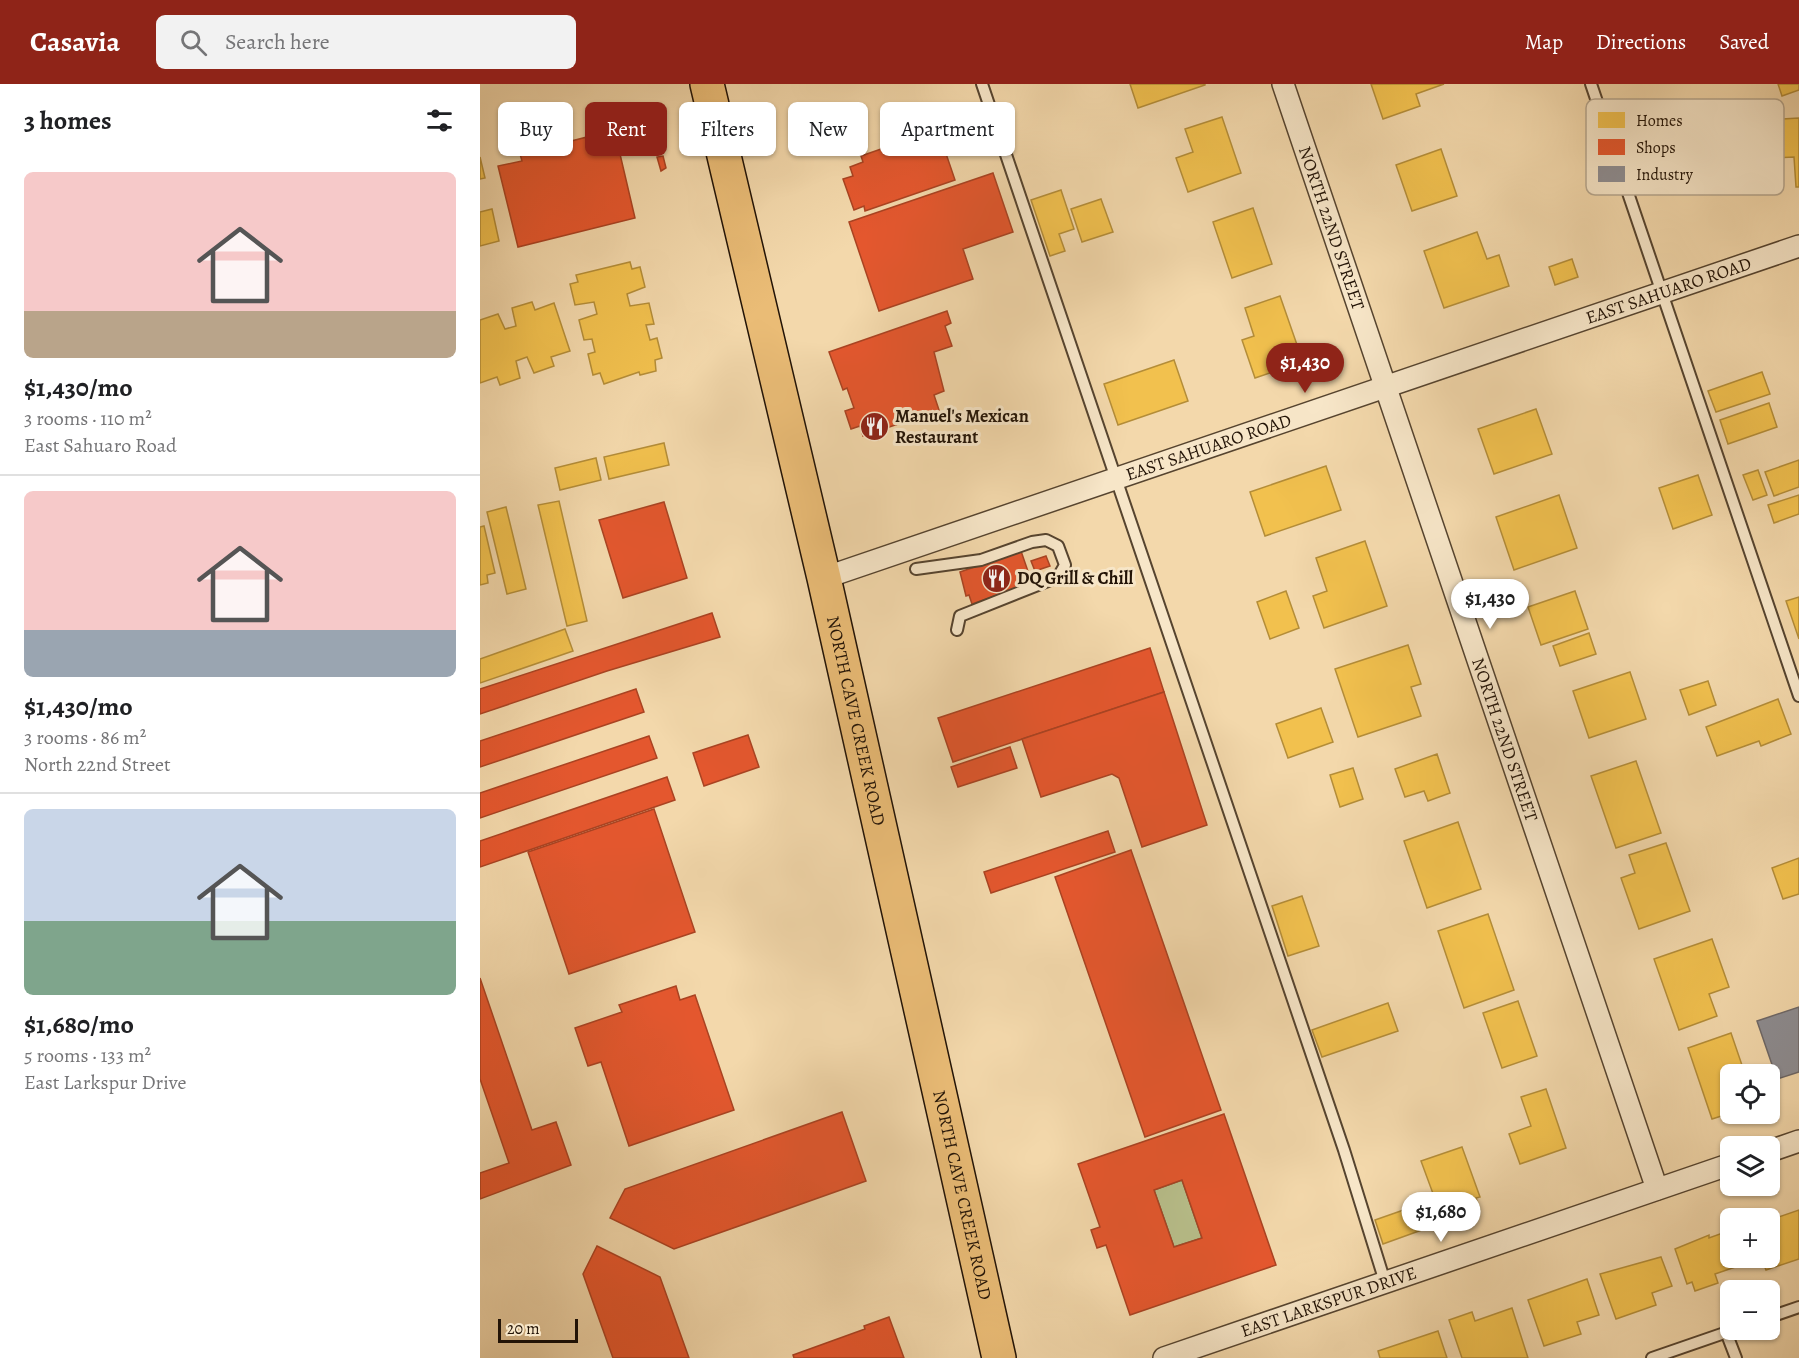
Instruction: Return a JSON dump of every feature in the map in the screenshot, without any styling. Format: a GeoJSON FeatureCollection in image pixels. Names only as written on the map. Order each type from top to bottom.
{"type":"FeatureCollection","features":[{"type":"Feature","properties":{"kind":"main road","name":"NORTH CAVE CREEK ROAD"},"geometry":{"type":"LineString","coordinates":[[707,84],[824,578],[999,1358]]}},
{"type":"Feature","properties":{"kind":"street","name":"NORTH 22ND STREET"},"geometry":{"type":"LineString","coordinates":[[1283,84],[1657,1189]]}},
{"type":"Feature","properties":{"kind":"street","name":"EAST SAHUARO ROAD"},"geometry":{"type":"LineString","coordinates":[[824,578],[1799,246]]}},
{"type":"Feature","properties":{"kind":"street"},"geometry":{"type":"LineString","coordinates":[[1780,1148],[1799,1141]]}},
{"type":"Feature","properties":{"kind":"street","name":"EAST LARKSPUR DRIVE"},"geometry":{"type":"LineString","coordinates":[[1164,1358],[1720,1168]]}},
{"type":"Feature","properties":{"kind":"lane"},"geometry":{"type":"LineString","coordinates":[[982,84],[1344,1150],[1385,1282]]}},
{"type":"Feature","properties":{"kind":"lane"},"geometry":{"type":"LineString","coordinates":[[1592,84],[1597,99]]}},
{"type":"Feature","properties":{"kind":"lane"},"geometry":{"type":"LineString","coordinates":[[1630,195],[1799,696]]}},
{"type":"Feature","properties":{"kind":"lane"},"geometry":{"type":"LineString","coordinates":[[916,568],[981,560],[1032,542],[1046,540],[1058,546],[1065,565],[1058,577],[960,615],[957,630]]}},
{"type":"Feature","properties":{"kind":"lane"},"geometry":{"type":"LineString","coordinates":[[1780,1314],[1799,1307]]}},
{"type":"Feature","properties":{"kind":"lane"},"geometry":{"type":"LineString","coordinates":[[1652,1358],[1720,1335]]}},
{"type":"Feature","properties":{"kind":"lane"},"geometry":{"type":"LineString","coordinates":[[1733,1340],[1736,1358]]}},
{"type":"Feature","properties":{"kind":"green space"},"geometry":{"type":"Polygon","coordinates":[[[1182,1180],[1202,1238],[1174,1247],[1154,1190],[1182,1180]]]}},
{"type":"Feature","properties":{"kind":"building: Homes"},"geometry":{"type":"Polygon","coordinates":[[[1130,84],[1205,84],[1205,85],[1138,108],[1130,84]]]}},
{"type":"Feature","properties":{"kind":"building: Homes"},"geometry":{"type":"Polygon","coordinates":[[[1371,84],[1444,84],[1416,94],[1420,106],[1383,119],[1371,84]]]}},
{"type":"Feature","properties":{"kind":"building: Homes"},"geometry":{"type":"Polygon","coordinates":[[[1778,84],[1799,84],[1799,90],[1782,96],[1778,84]]]}},
{"type":"Feature","properties":{"kind":"building: Homes"},"geometry":{"type":"Polygon","coordinates":[[[1222,117],[1241,173],[1188,192],[1176,158],[1193,152],[1185,129],[1222,117]]]}},
{"type":"Feature","properties":{"kind":"building: Homes"},"geometry":{"type":"Polygon","coordinates":[[[1799,118],[1799,187],[1796,187],[1794,157],[1784,157],[1784,119],[1799,118]]]}},
{"type":"Feature","properties":{"kind":"building: Homes"},"geometry":{"type":"Polygon","coordinates":[[[1441,149],[1457,196],[1412,211],[1396,165],[1441,149]]]}},
{"type":"Feature","properties":{"kind":"building: Homes"},"geometry":{"type":"Polygon","coordinates":[[[480,157],[485,178],[480,179],[480,157]]]}},
{"type":"Feature","properties":{"kind":"building: Homes"},"geometry":{"type":"Polygon","coordinates":[[[1061,190],[1074,229],[1059,234],[1065,251],[1050,256],[1031,200],[1061,190]]]}},
{"type":"Feature","properties":{"kind":"building: Homes"},"geometry":{"type":"Polygon","coordinates":[[[1101,199],[1113,232],[1082,242],[1071,209],[1101,199]]]}},
{"type":"Feature","properties":{"kind":"building: Homes"},"geometry":{"type":"Polygon","coordinates":[[[1253,208],[1272,264],[1232,278],[1213,222],[1253,208]]]}},
{"type":"Feature","properties":{"kind":"building: Homes"},"geometry":{"type":"Polygon","coordinates":[[[492,209],[499,241],[480,246],[480,212],[492,209]]]}},
{"type":"Feature","properties":{"kind":"building: Homes"},"geometry":{"type":"Polygon","coordinates":[[[1477,232],[1487,259],[1499,255],[1509,286],[1444,308],[1424,251],[1477,232]]]}},
{"type":"Feature","properties":{"kind":"building: Homes"},"geometry":{"type":"Polygon","coordinates":[[[1572,259],[1578,277],[1555,285],[1549,267],[1572,259]]]}},
{"type":"Feature","properties":{"kind":"building: Homes"},"geometry":{"type":"Polygon","coordinates":[[[630,262],[632,269],[640,267],[645,287],[627,294],[630,306],[649,303],[654,324],[646,325],[650,340],[657,338],[662,358],[655,360],[656,371],[640,375],[639,372],[604,384],[600,373],[593,375],[588,354],[595,352],[592,339],[584,340],[579,320],[597,314],[594,302],[575,305],[570,284],[578,282],[576,275],[630,262]]]}},
{"type":"Feature","properties":{"kind":"building: Homes"},"geometry":{"type":"Polygon","coordinates":[[[1280,296],[1303,362],[1255,378],[1242,340],[1254,336],[1245,308],[1280,296]]]}},
{"type":"Feature","properties":{"kind":"building: Homes"},"geometry":{"type":"Polygon","coordinates":[[[532,302],[535,310],[554,303],[570,351],[551,357],[554,366],[534,373],[527,357],[516,361],[520,378],[500,385],[497,377],[480,383],[480,320],[498,314],[505,329],[516,326],[512,308],[532,302]]]}},
{"type":"Feature","properties":{"kind":"building: Homes"},"geometry":{"type":"Polygon","coordinates":[[[1174,360],[1188,401],[1118,425],[1104,384],[1174,360]]]}},
{"type":"Feature","properties":{"kind":"building: Homes"},"geometry":{"type":"Polygon","coordinates":[[[1762,372],[1770,394],[1716,412],[1708,391],[1762,372]]]}},
{"type":"Feature","properties":{"kind":"building: Homes"},"geometry":{"type":"Polygon","coordinates":[[[1769,403],[1777,427],[1728,444],[1720,420],[1769,403]]]}},
{"type":"Feature","properties":{"kind":"building: Homes"},"geometry":{"type":"Polygon","coordinates":[[[1536,409],[1552,454],[1494,474],[1478,429],[1536,409]]]}},
{"type":"Feature","properties":{"kind":"building: Homes"},"geometry":{"type":"Polygon","coordinates":[[[664,443],[669,465],[609,479],[604,457],[664,443]]]}},
{"type":"Feature","properties":{"kind":"building: Homes"},"geometry":{"type":"Polygon","coordinates":[[[596,458],[601,480],[560,490],[555,468],[596,458]]]}},
{"type":"Feature","properties":{"kind":"building: Homes"},"geometry":{"type":"Polygon","coordinates":[[[1799,460],[1799,487],[1774,496],[1765,472],[1799,460]]]}},
{"type":"Feature","properties":{"kind":"building: Homes"},"geometry":{"type":"Polygon","coordinates":[[[1326,466],[1341,510],[1265,536],[1250,492],[1326,466]]]}},
{"type":"Feature","properties":{"kind":"building: Homes"},"geometry":{"type":"Polygon","coordinates":[[[1758,470],[1767,495],[1753,500],[1743,475],[1758,470]]]}},
{"type":"Feature","properties":{"kind":"building: Homes"},"geometry":{"type":"Polygon","coordinates":[[[1698,475],[1712,515],[1673,529],[1659,488],[1698,475]]]}},
{"type":"Feature","properties":{"kind":"building: Homes"},"geometry":{"type":"Polygon","coordinates":[[[1559,495],[1577,548],[1514,570],[1496,517],[1559,495]]]}},
{"type":"Feature","properties":{"kind":"building: Homes"},"geometry":{"type":"Polygon","coordinates":[[[1799,495],[1799,514],[1774,523],[1768,505],[1799,495]]]}},
{"type":"Feature","properties":{"kind":"building: Homes"},"geometry":{"type":"Polygon","coordinates":[[[559,501],[587,621],[567,626],[538,505],[559,501]]]}},
{"type":"Feature","properties":{"kind":"building: Homes"},"geometry":{"type":"Polygon","coordinates":[[[506,507],[526,589],[507,594],[487,512],[506,507]]]}},
{"type":"Feature","properties":{"kind":"building: Homes"},"geometry":{"type":"Polygon","coordinates":[[[484,526],[495,573],[487,575],[488,583],[480,585],[480,527],[484,526]]]}},
{"type":"Feature","properties":{"kind":"building: Homes"},"geometry":{"type":"Polygon","coordinates":[[[1365,541],[1387,606],[1324,628],[1313,596],[1327,591],[1316,558],[1365,541]]]}},
{"type":"Feature","properties":{"kind":"building: Homes"},"geometry":{"type":"Polygon","coordinates":[[[1286,591],[1299,628],[1270,639],[1257,602],[1286,591]]]}},
{"type":"Feature","properties":{"kind":"building: Homes"},"geometry":{"type":"Polygon","coordinates":[[[1575,591],[1588,629],[1541,645],[1528,607],[1575,591]]]}},
{"type":"Feature","properties":{"kind":"building: Homes"},"geometry":{"type":"Polygon","coordinates":[[[1799,597],[1799,639],[1786,601],[1799,597]]]}},
{"type":"Feature","properties":{"kind":"building: Homes"},"geometry":{"type":"Polygon","coordinates":[[[565,629],[573,651],[480,683],[480,659],[565,629]]]}},
{"type":"Feature","properties":{"kind":"building: Homes"},"geometry":{"type":"Polygon","coordinates":[[[1589,633],[1596,654],[1560,666],[1553,646],[1589,633]]]}},
{"type":"Feature","properties":{"kind":"building: Homes"},"geometry":{"type":"Polygon","coordinates":[[[1408,645],[1421,684],[1411,687],[1421,716],[1358,737],[1335,669],[1408,645]]]}},
{"type":"Feature","properties":{"kind":"building: Homes"},"geometry":{"type":"Polygon","coordinates":[[[1630,672],[1646,719],[1589,738],[1573,691],[1630,672]]]}},
{"type":"Feature","properties":{"kind":"building: Homes"},"geometry":{"type":"Polygon","coordinates":[[[1708,681],[1716,705],[1689,715],[1680,690],[1708,681]]]}},
{"type":"Feature","properties":{"kind":"building: Homes"},"geometry":{"type":"Polygon","coordinates":[[[1778,699],[1791,734],[1761,746],[1759,741],[1717,756],[1706,727],[1778,699]]]}},
{"type":"Feature","properties":{"kind":"building: Homes"},"geometry":{"type":"Polygon","coordinates":[[[1321,708],[1333,742],[1288,758],[1276,724],[1321,708]]]}},
{"type":"Feature","properties":{"kind":"building: Homes"},"geometry":{"type":"Polygon","coordinates":[[[1437,754],[1450,793],[1428,801],[1424,791],[1405,797],[1395,769],[1437,754]]]}},
{"type":"Feature","properties":{"kind":"building: Homes"},"geometry":{"type":"Polygon","coordinates":[[[1636,761],[1661,833],[1616,848],[1591,776],[1636,761]]]}},
{"type":"Feature","properties":{"kind":"building: Homes"},"geometry":{"type":"Polygon","coordinates":[[[1353,768],[1363,799],[1340,807],[1330,775],[1353,768]]]}},
{"type":"Feature","properties":{"kind":"building: Homes"},"geometry":{"type":"Polygon","coordinates":[[[1458,822],[1481,889],[1427,908],[1404,841],[1458,822]]]}},
{"type":"Feature","properties":{"kind":"building: Homes"},"geometry":{"type":"Polygon","coordinates":[[[1666,843],[1690,911],[1639,929],[1621,878],[1635,873],[1629,855],[1666,843]]]}},
{"type":"Feature","properties":{"kind":"building: Homes"},"geometry":{"type":"Polygon","coordinates":[[[1799,858],[1799,894],[1783,899],[1772,868],[1799,858]]]}},
{"type":"Feature","properties":{"kind":"building: Homes"},"geometry":{"type":"Polygon","coordinates":[[[1302,896],[1319,946],[1288,956],[1272,906],[1302,896]]]}},
{"type":"Feature","properties":{"kind":"building: Homes"},"geometry":{"type":"Polygon","coordinates":[[[1488,914],[1514,990],[1464,1008],[1438,931],[1488,914]]]}},
{"type":"Feature","properties":{"kind":"building: Homes"},"geometry":{"type":"Polygon","coordinates":[[[1712,939],[1729,987],[1709,994],[1717,1016],[1679,1030],[1654,959],[1712,939]]]}},
{"type":"Feature","properties":{"kind":"building: Homes"},"geometry":{"type":"Polygon","coordinates":[[[1518,1001],[1537,1056],[1502,1068],[1483,1013],[1518,1001]]]}},
{"type":"Feature","properties":{"kind":"building: Homes"},"geometry":{"type":"Polygon","coordinates":[[[1388,1003],[1398,1031],[1322,1057],[1312,1030],[1388,1003]]]}},
{"type":"Feature","properties":{"kind":"building: Homes"},"geometry":{"type":"Polygon","coordinates":[[[1731,1033],[1742,1064],[1720,1064],[1720,1116],[1712,1119],[1688,1048],[1731,1033]]]}},
{"type":"Feature","properties":{"kind":"building: Homes"},"geometry":{"type":"Polygon","coordinates":[[[1546,1089],[1566,1148],[1520,1164],[1509,1134],[1531,1126],[1521,1097],[1546,1089]]]}},
{"type":"Feature","properties":{"kind":"building: Homes"},"geometry":{"type":"Polygon","coordinates":[[[1462,1147],[1480,1197],[1476,1198],[1480,1209],[1383,1244],[1375,1220],[1435,1199],[1421,1161],[1462,1147]]]}},
{"type":"Feature","properties":{"kind":"building: Homes"},"geometry":{"type":"Polygon","coordinates":[[[1799,1210],[1799,1259],[1780,1265],[1780,1217],[1799,1210]]]}},
{"type":"Feature","properties":{"kind":"building: Homes"},"geometry":{"type":"Polygon","coordinates":[[[1720,1234],[1720,1268],[1732,1268],[1715,1274],[1718,1283],[1695,1291],[1692,1282],[1687,1284],[1675,1249],[1709,1235],[1709,1238],[1720,1234]]]}},
{"type":"Feature","properties":{"kind":"building: Homes"},"geometry":{"type":"Polygon","coordinates":[[[1661,1257],[1672,1286],[1652,1293],[1656,1305],[1616,1319],[1600,1274],[1661,1257]]]}},
{"type":"Feature","properties":{"kind":"building: Homes"},"geometry":{"type":"Polygon","coordinates":[[[1587,1279],[1599,1315],[1577,1322],[1581,1334],[1544,1346],[1528,1300],[1587,1279]]]}},
{"type":"Feature","properties":{"kind":"building: Homes"},"geometry":{"type":"Polygon","coordinates":[[[1512,1308],[1528,1358],[1462,1358],[1449,1320],[1472,1312],[1475,1321],[1512,1308]]]}},
{"type":"Feature","properties":{"kind":"building: Homes"},"geometry":{"type":"Polygon","coordinates":[[[1438,1331],[1447,1358],[1380,1358],[1378,1351],[1438,1331]]]}},
{"type":"Feature","properties":{"kind":"building: Shops"},"geometry":{"type":"Polygon","coordinates":[[[585,138],[585,156],[620,156],[635,218],[518,247],[498,166],[522,161],[521,156],[573,156],[573,141],[585,138]]]}},
{"type":"Feature","properties":{"kind":"building: Shops"},"geometry":{"type":"Polygon","coordinates":[[[880,149],[880,156],[947,156],[955,180],[865,211],[864,206],[854,210],[843,179],[853,176],[850,167],[863,162],[861,156],[868,156],[868,154],[880,149]]]}},
{"type":"Feature","properties":{"kind":"building: Shops"},"geometry":{"type":"Polygon","coordinates":[[[663,156],[666,168],[661,171],[657,157],[663,156]]]}},
{"type":"Feature","properties":{"kind":"building: Shops"},"geometry":{"type":"Polygon","coordinates":[[[993,173],[1013,232],[963,249],[973,279],[879,311],[849,222],[993,173]]]}},
{"type":"Feature","properties":{"kind":"building: Shops"},"geometry":{"type":"Polygon","coordinates":[[[947,311],[951,323],[945,326],[952,346],[934,352],[944,391],[934,395],[939,410],[863,436],[860,426],[851,429],[845,411],[854,408],[847,388],[843,390],[829,352],[947,311]]]}},
{"type":"Feature","properties":{"kind":"building: Shops"},"geometry":{"type":"Polygon","coordinates":[[[664,502],[687,578],[623,598],[599,520],[664,502]]]}},
{"type":"Feature","properties":{"kind":"building: Shops","name":"DQ Grill & Chill"},"geometry":{"type":"Polygon","coordinates":[[[1021,551],[1032,583],[972,604],[969,595],[966,596],[960,572],[1021,551]]]}},
{"type":"Feature","properties":{"kind":"building: Shops"},"geometry":{"type":"Polygon","coordinates":[[[1046,556],[1050,566],[1035,571],[1031,561],[1046,556]]]}},
{"type":"Feature","properties":{"kind":"building: Shops"},"geometry":{"type":"Polygon","coordinates":[[[712,613],[720,637],[607,671],[480,714],[480,689],[712,613]]]}},
{"type":"Feature","properties":{"kind":"building: Shops"},"geometry":{"type":"Polygon","coordinates":[[[1150,648],[1164,692],[953,762],[938,718],[1150,648]]]}},
{"type":"Feature","properties":{"kind":"building: Shops"},"geometry":{"type":"Polygon","coordinates":[[[636,689],[644,712],[480,767],[480,741],[636,689]]]}},
{"type":"Feature","properties":{"kind":"building: Shops"},"geometry":{"type":"Polygon","coordinates":[[[1164,692],[1207,825],[1142,847],[1119,778],[1112,774],[1041,797],[1022,739],[1164,692]]]}},
{"type":"Feature","properties":{"kind":"building: Shops"},"geometry":{"type":"Polygon","coordinates":[[[748,735],[759,767],[704,786],[693,753],[748,735]]]}},
{"type":"Feature","properties":{"kind":"building: Shops"},"geometry":{"type":"Polygon","coordinates":[[[649,736],[657,758],[480,818],[480,793],[649,736]]]}},
{"type":"Feature","properties":{"kind":"building: Shops"},"geometry":{"type":"Polygon","coordinates":[[[1010,747],[1017,768],[958,787],[951,767],[1010,747]]]}},
{"type":"Feature","properties":{"kind":"building: Shops"},"geometry":{"type":"Polygon","coordinates":[[[667,777],[675,800],[480,867],[480,841],[667,777]]]}},
{"type":"Feature","properties":{"kind":"building: Shops"},"geometry":{"type":"Polygon","coordinates":[[[654,809],[695,932],[569,974],[528,852],[654,809]]]}},
{"type":"Feature","properties":{"kind":"building: Shops"},"geometry":{"type":"Polygon","coordinates":[[[1108,831],[1115,852],[991,893],[984,872],[1108,831]]]}},
{"type":"Feature","properties":{"kind":"building: Shops"},"geometry":{"type":"Polygon","coordinates":[[[1131,850],[1221,1110],[1145,1137],[1055,877],[1131,850]]]}},
{"type":"Feature","properties":{"kind":"building: Shops"},"geometry":{"type":"Polygon","coordinates":[[[480,978],[532,1130],[556,1122],[571,1165],[480,1199],[480,1173],[509,1163],[480,1079],[480,978]]]}},
{"type":"Feature","properties":{"kind":"building: Shops"},"geometry":{"type":"Polygon","coordinates":[[[676,986],[680,1000],[695,995],[734,1110],[629,1146],[601,1062],[588,1066],[575,1028],[622,1012],[619,1005],[676,986]]]}},
{"type":"Feature","properties":{"kind":"building: Shops"},"geometry":{"type":"Polygon","coordinates":[[[842,1112],[866,1181],[674,1249],[610,1218],[625,1189],[842,1112]]]}},
{"type":"Feature","properties":{"kind":"building: Shops"},"geometry":{"type":"Polygon","coordinates":[[[1224,1114],[1276,1265],[1130,1315],[1106,1245],[1097,1248],[1091,1230],[1100,1227],[1078,1164],[1224,1114]],[[1182,1180],[1154,1190],[1174,1247],[1202,1238],[1182,1180]]]}},
{"type":"Feature","properties":{"kind":"building: Shops"},"geometry":{"type":"Polygon","coordinates":[[[597,1246],[660,1277],[689,1358],[613,1358],[583,1274],[597,1246]]]}},
{"type":"Feature","properties":{"kind":"building: Shops"},"geometry":{"type":"Polygon","coordinates":[[[889,1317],[904,1358],[794,1358],[793,1355],[865,1329],[864,1326],[889,1317]]]}},
{"type":"Feature","properties":{"kind":"building: Industry"},"geometry":{"type":"Polygon","coordinates":[[[1799,1007],[1799,1072],[1780,1078],[1780,1064],[1772,1064],[1757,1021],[1799,1007]]]}},
{"type":"Feature","properties":{"kind":"place","name":"Manuel's Mexican Restaurant"},"geometry":{"type":"Point","coordinates":[874,426]}},
{"type":"Feature","properties":{"kind":"place","name":"DQ Grill & Chill"},"geometry":{"type":"Point","coordinates":[996,578]}}]}
